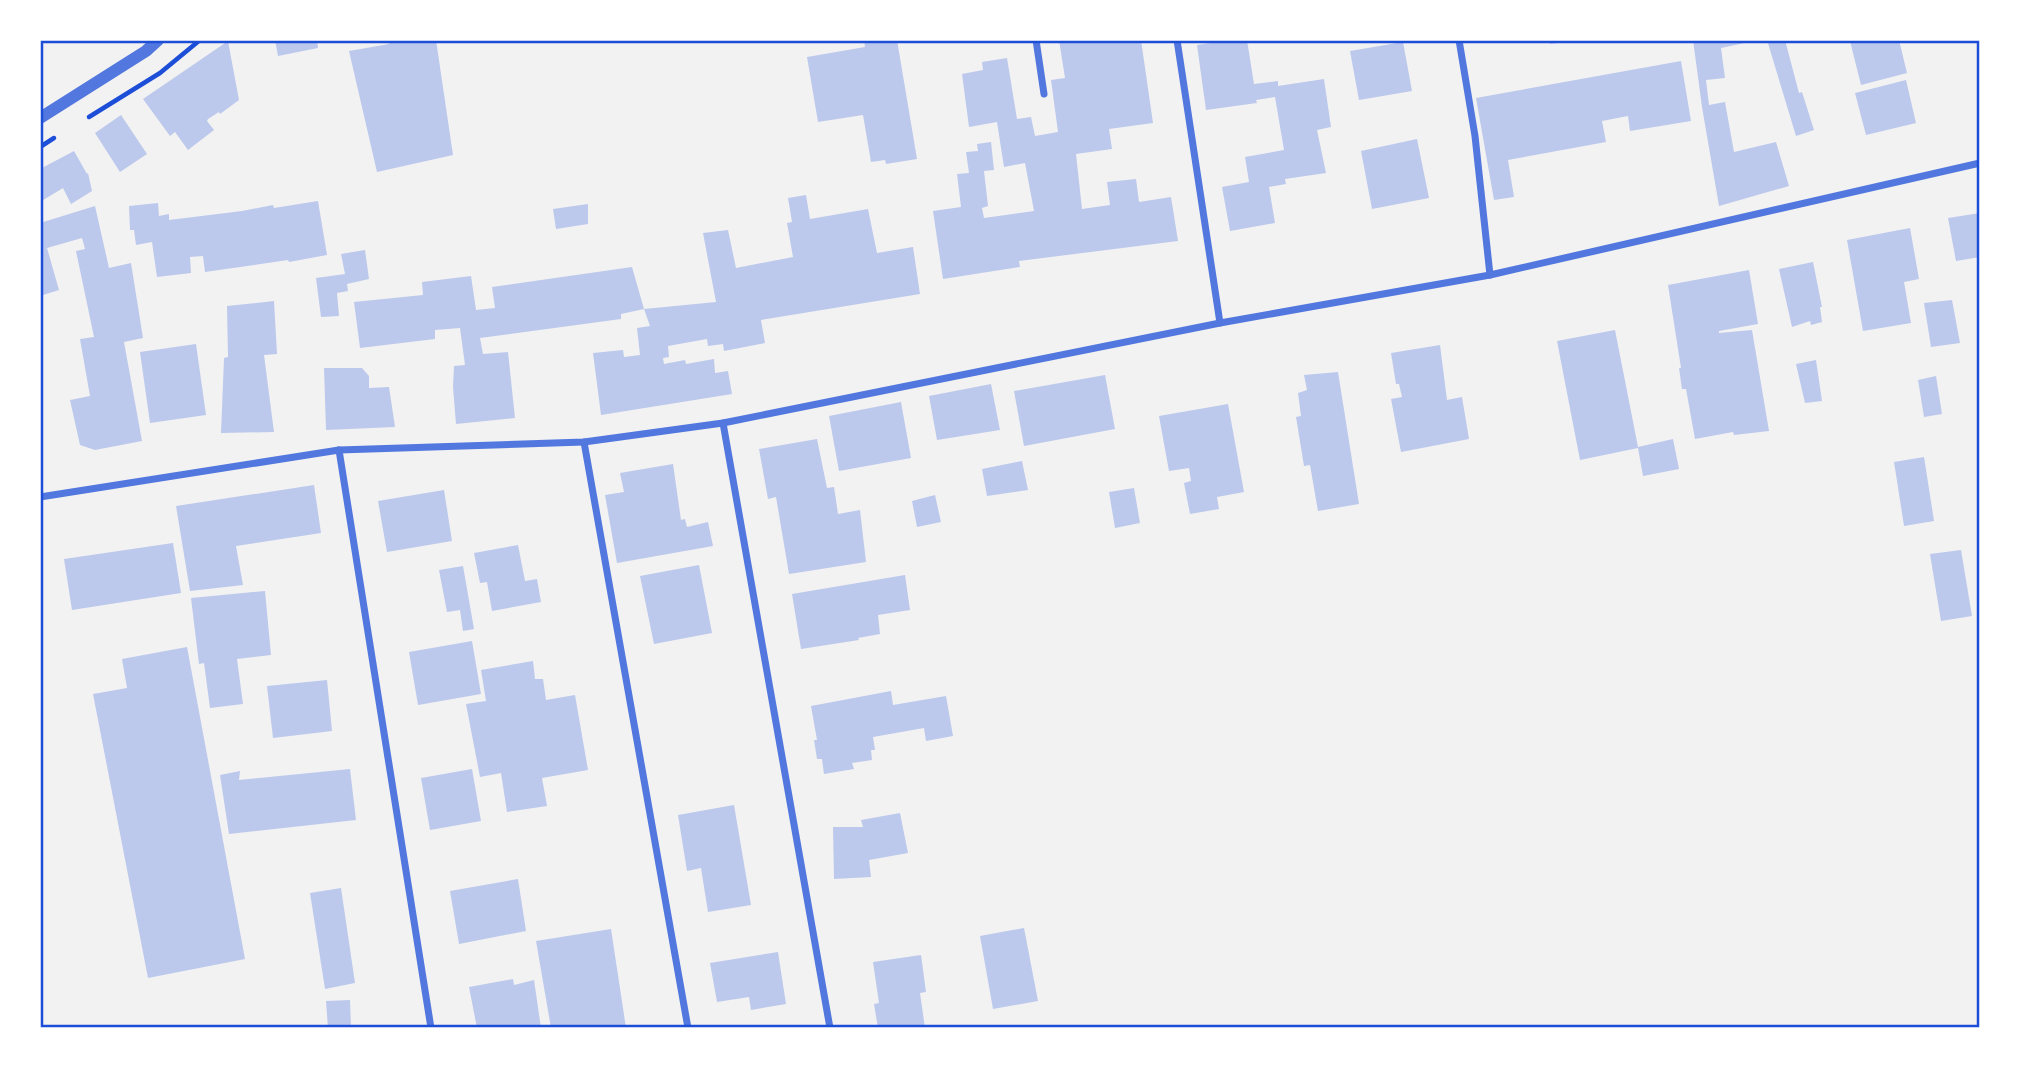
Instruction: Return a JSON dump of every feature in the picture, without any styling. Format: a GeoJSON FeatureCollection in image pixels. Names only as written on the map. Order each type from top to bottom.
{"type":"FeatureCollection","features":[{"type":"Feature","properties":{"kind":"street"},"geometry":{"type":"LineString","coordinates":[[40,118],[146,51],[158,40]]}},
{"type":"Feature","properties":{"kind":"street"},"geometry":{"type":"LineString","coordinates":[[1036,40],[1044,94]]}},
{"type":"Feature","properties":{"kind":"street"},"geometry":{"type":"LineString","coordinates":[[1177,40],[1220,323]]}},
{"type":"Feature","properties":{"kind":"street"},"geometry":{"type":"LineString","coordinates":[[1459,40],[1475,136],[1490,275]]}},
{"type":"Feature","properties":{"kind":"street"},"geometry":{"type":"LineString","coordinates":[[40,498],[339,450],[584,442],[723,423],[1220,323],[1490,275],[1980,163]]}},
{"type":"Feature","properties":{"kind":"street"},"geometry":{"type":"LineString","coordinates":[[723,423],[830,1028]]}},
{"type":"Feature","properties":{"kind":"street"},"geometry":{"type":"LineString","coordinates":[[584,442],[688,1028]]}},
{"type":"Feature","properties":{"kind":"street"},"geometry":{"type":"LineString","coordinates":[[339,450],[431,1028]]}},
{"type":"Feature","properties":{"kind":"building"},"geometry":{"type":"Polygon","coordinates":[[[275,40],[317,40],[318,48],[278,56],[275,40]]]}},
{"type":"Feature","properties":{"kind":"building"},"geometry":{"type":"Polygon","coordinates":[[[388,40],[436,40],[453,155],[377,172],[349,51],[389,44],[388,40]]]}},
{"type":"Feature","properties":{"kind":"building"},"geometry":{"type":"Polygon","coordinates":[[[864,40],[897,40],[917,159],[886,164],[885,160],[871,162],[863,115],[818,122],[807,57],[865,47],[864,40]]]}},
{"type":"Feature","properties":{"kind":"building"},"geometry":{"type":"Polygon","coordinates":[[[1059,40],[1141,40],[1153,123],[1109,129],[1112,149],[1076,154],[1082,209],[1110,205],[1107,182],[1136,179],[1139,202],[1171,197],[1178,241],[1019,261],[1020,267],[943,279],[933,211],[961,207],[957,174],[969,173],[966,152],[978,151],[977,144],[991,142],[994,170],[984,171],[988,206],[982,208],[984,218],[1034,211],[1025,163],[1004,167],[997,122],[969,127],[962,74],[983,70],[982,62],[1007,58],[1017,119],[1031,117],[1035,136],[1058,132],[1051,80],[1065,78],[1059,40]]]}},
{"type":"Feature","properties":{"kind":"building"},"geometry":{"type":"Polygon","coordinates":[[[1247,40],[1254,84],[1278,81],[1278,86],[1324,79],[1331,127],[1317,130],[1326,173],[1285,179],[1286,184],[1269,187],[1275,223],[1230,231],[1222,187],[1249,182],[1245,157],[1284,150],[1275,97],[1256,100],[1257,103],[1206,110],[1197,45],[1247,40]]]}},
{"type":"Feature","properties":{"kind":"building"},"geometry":{"type":"Polygon","coordinates":[[[1549,40],[1566,40],[1566,42],[1550,44],[1549,40]]]}},
{"type":"Feature","properties":{"kind":"building"},"geometry":{"type":"Polygon","coordinates":[[[1693,40],[1759,40],[1721,48],[1725,78],[1706,80],[1709,105],[1725,102],[1734,152],[1776,142],[1789,186],[1719,206],[1693,40]]]}},
{"type":"Feature","properties":{"kind":"building"},"geometry":{"type":"Polygon","coordinates":[[[1767,40],[1785,40],[1799,93],[1802,92],[1814,130],[1796,136],[1767,40]]]}},
{"type":"Feature","properties":{"kind":"building"},"geometry":{"type":"Polygon","coordinates":[[[1899,40],[1907,73],[1861,85],[1850,41],[1899,40]]]}},
{"type":"Feature","properties":{"kind":"building"},"geometry":{"type":"Polygon","coordinates":[[[228,41],[239,100],[208,119],[214,130],[188,150],[175,132],[170,136],[143,99],[228,41]]]}},
{"type":"Feature","properties":{"kind":"building"},"geometry":{"type":"Polygon","coordinates":[[[1403,42],[1412,91],[1359,100],[1350,51],[1403,42]]]}},
{"type":"Feature","properties":{"kind":"building"},"geometry":{"type":"Polygon","coordinates":[[[1681,61],[1691,121],[1630,131],[1628,116],[1602,121],[1606,142],[1508,160],[1514,197],[1494,200],[1476,98],[1681,61]]]}},
{"type":"Feature","properties":{"kind":"building"},"geometry":{"type":"Polygon","coordinates":[[[1906,80],[1916,123],[1866,135],[1855,93],[1906,80]]]}},
{"type":"Feature","properties":{"kind":"building"},"geometry":{"type":"Polygon","coordinates":[[[121,115],[147,154],[120,172],[95,133],[121,115]]]}},
{"type":"Feature","properties":{"kind":"building"},"geometry":{"type":"Polygon","coordinates":[[[1417,139],[1429,198],[1372,209],[1361,151],[1417,139]]]}},
{"type":"Feature","properties":{"kind":"building"},"geometry":{"type":"Polygon","coordinates":[[[74,151],[88,173],[92,191],[71,204],[63,188],[40,202],[40,169],[74,151]]]}},
{"type":"Feature","properties":{"kind":"building"},"geometry":{"type":"Polygon","coordinates":[[[806,195],[810,219],[868,209],[877,253],[913,247],[920,294],[761,320],[765,343],[724,351],[723,344],[708,346],[707,339],[668,346],[669,357],[663,358],[664,364],[685,360],[686,364],[714,359],[715,373],[728,371],[732,394],[601,415],[593,353],[623,350],[624,357],[640,355],[637,328],[650,326],[644,309],[716,302],[703,233],[728,230],[736,268],[793,257],[787,223],[792,222],[788,198],[806,195]]]}},
{"type":"Feature","properties":{"kind":"building"},"geometry":{"type":"Polygon","coordinates":[[[318,201],[327,255],[289,262],[288,260],[205,272],[203,256],[190,257],[191,273],[157,277],[152,242],[136,245],[134,230],[130,230],[129,206],[158,203],[159,216],[169,214],[169,220],[318,201]]]}},
{"type":"Feature","properties":{"kind":"building"},"geometry":{"type":"Polygon","coordinates":[[[588,204],[588,224],[556,229],[553,209],[588,204]]]}},
{"type":"Feature","properties":{"kind":"building"},"geometry":{"type":"Polygon","coordinates":[[[95,206],[109,268],[131,263],[143,338],[124,342],[142,441],[95,450],[80,445],[70,400],[90,396],[80,339],[94,337],[76,251],[85,249],[82,238],[47,248],[59,290],[40,296],[40,223],[95,206]]]}},
{"type":"Feature","properties":{"kind":"building"},"geometry":{"type":"Polygon","coordinates":[[[1980,213],[1980,257],[1956,261],[1948,218],[1980,213]]]}},
{"type":"Feature","properties":{"kind":"building"},"geometry":{"type":"Polygon","coordinates":[[[1910,228],[1919,279],[1904,282],[1911,323],[1863,331],[1847,240],[1910,228]]]}},
{"type":"Feature","properties":{"kind":"building"},"geometry":{"type":"Polygon","coordinates":[[[365,250],[369,279],[347,284],[348,291],[337,293],[339,316],[321,317],[316,278],[345,274],[341,254],[365,250]]]}},
{"type":"Feature","properties":{"kind":"building"},"geometry":{"type":"Polygon","coordinates":[[[1813,262],[1822,307],[1822,322],[1811,325],[1810,321],[1792,327],[1779,269],[1813,262]]]}},
{"type":"Feature","properties":{"kind":"building"},"geometry":{"type":"Polygon","coordinates":[[[632,267],[644,309],[621,314],[621,319],[480,338],[483,354],[508,352],[515,418],[456,424],[454,366],[465,365],[460,328],[435,330],[435,339],[360,348],[354,302],[423,295],[422,282],[471,276],[476,310],[495,308],[492,287],[632,267]]]}},
{"type":"Feature","properties":{"kind":"building"},"geometry":{"type":"Polygon","coordinates":[[[1749,270],[1758,324],[1719,333],[1752,330],[1769,431],[1734,435],[1733,432],[1695,439],[1686,389],[1682,389],[1668,285],[1749,270]]]}},
{"type":"Feature","properties":{"kind":"building"},"geometry":{"type":"Polygon","coordinates":[[[1952,300],[1960,343],[1931,347],[1924,303],[1952,300]]]}},
{"type":"Feature","properties":{"kind":"building"},"geometry":{"type":"Polygon","coordinates":[[[274,301],[277,354],[264,355],[274,432],[221,433],[224,358],[228,357],[227,306],[274,301]]]}},
{"type":"Feature","properties":{"kind":"building"},"geometry":{"type":"Polygon","coordinates":[[[1615,330],[1638,447],[1673,439],[1679,469],[1643,476],[1638,448],[1580,460],[1557,341],[1615,330]]]}},
{"type":"Feature","properties":{"kind":"building"},"geometry":{"type":"Polygon","coordinates":[[[196,344],[206,415],[150,423],[140,352],[196,344]]]}},
{"type":"Feature","properties":{"kind":"building"},"geometry":{"type":"Polygon","coordinates":[[[1440,345],[1447,400],[1462,397],[1469,439],[1401,452],[1391,399],[1402,397],[1399,384],[1396,384],[1391,353],[1440,345]]]}},
{"type":"Feature","properties":{"kind":"building"},"geometry":{"type":"Polygon","coordinates":[[[1816,360],[1822,401],[1805,403],[1796,364],[1816,360]]]}},
{"type":"Feature","properties":{"kind":"building"},"geometry":{"type":"Polygon","coordinates":[[[324,368],[362,368],[369,376],[369,388],[389,387],[395,427],[326,430],[324,368]]]}},
{"type":"Feature","properties":{"kind":"building"},"geometry":{"type":"Polygon","coordinates":[[[1338,372],[1359,504],[1318,511],[1310,465],[1304,466],[1296,417],[1301,416],[1298,393],[1307,390],[1304,375],[1338,372]]]}},
{"type":"Feature","properties":{"kind":"building"},"geometry":{"type":"Polygon","coordinates":[[[1105,375],[1115,429],[1024,446],[1014,391],[1105,375]]]}},
{"type":"Feature","properties":{"kind":"building"},"geometry":{"type":"Polygon","coordinates":[[[1936,376],[1942,414],[1924,417],[1918,380],[1936,376]]]}},
{"type":"Feature","properties":{"kind":"building"},"geometry":{"type":"Polygon","coordinates":[[[991,384],[1000,430],[937,440],[929,396],[991,384]]]}},
{"type":"Feature","properties":{"kind":"building"},"geometry":{"type":"Polygon","coordinates":[[[901,402],[911,458],[839,471],[829,416],[901,402]]]}},
{"type":"Feature","properties":{"kind":"building"},"geometry":{"type":"Polygon","coordinates":[[[1228,404],[1244,492],[1217,497],[1219,509],[1190,514],[1184,483],[1191,481],[1189,468],[1169,471],[1159,416],[1228,404]]]}},
{"type":"Feature","properties":{"kind":"building"},"geometry":{"type":"Polygon","coordinates":[[[817,439],[827,488],[834,487],[838,514],[860,510],[866,562],[789,574],[776,497],[768,499],[759,449],[817,439]]]}},
{"type":"Feature","properties":{"kind":"building"},"geometry":{"type":"Polygon","coordinates":[[[1924,457],[1934,521],[1904,526],[1894,462],[1924,457]]]}},
{"type":"Feature","properties":{"kind":"building"},"geometry":{"type":"Polygon","coordinates":[[[1022,461],[1028,490],[987,496],[982,469],[1022,461]]]}},
{"type":"Feature","properties":{"kind":"building"},"geometry":{"type":"Polygon","coordinates":[[[673,464],[681,520],[685,519],[687,527],[708,522],[713,546],[617,563],[605,495],[624,492],[620,473],[673,464]]]}},
{"type":"Feature","properties":{"kind":"building"},"geometry":{"type":"Polygon","coordinates":[[[314,485],[321,533],[236,546],[243,585],[190,591],[176,506],[314,485]]]}},
{"type":"Feature","properties":{"kind":"building"},"geometry":{"type":"Polygon","coordinates":[[[1134,488],[1140,523],[1115,528],[1109,492],[1134,488]]]}},
{"type":"Feature","properties":{"kind":"building"},"geometry":{"type":"Polygon","coordinates":[[[444,490],[452,541],[387,552],[378,501],[444,490]]]}},
{"type":"Feature","properties":{"kind":"building"},"geometry":{"type":"Polygon","coordinates":[[[935,495],[941,522],[917,527],[912,501],[935,495]]]}},
{"type":"Feature","properties":{"kind":"building"},"geometry":{"type":"Polygon","coordinates":[[[173,543],[181,593],[72,610],[64,559],[173,543]]]}},
{"type":"Feature","properties":{"kind":"building"},"geometry":{"type":"Polygon","coordinates":[[[518,545],[525,581],[537,579],[541,602],[492,611],[487,582],[480,583],[474,553],[518,545]]]}},
{"type":"Feature","properties":{"kind":"building"},"geometry":{"type":"Polygon","coordinates":[[[1961,550],[1972,616],[1941,621],[1930,554],[1961,550]]]}},
{"type":"Feature","properties":{"kind":"building"},"geometry":{"type":"Polygon","coordinates":[[[699,565],[712,633],[654,644],[640,576],[699,565]]]}},
{"type":"Feature","properties":{"kind":"building"},"geometry":{"type":"Polygon","coordinates":[[[463,566],[474,629],[463,631],[460,610],[447,612],[439,570],[463,566]]]}},
{"type":"Feature","properties":{"kind":"building"},"geometry":{"type":"Polygon","coordinates":[[[905,575],[910,610],[878,615],[880,634],[801,649],[792,594],[905,575]]]}},
{"type":"Feature","properties":{"kind":"building"},"geometry":{"type":"Polygon","coordinates":[[[265,591],[271,655],[237,659],[243,704],[210,708],[204,663],[199,664],[191,598],[265,591]]]}},
{"type":"Feature","properties":{"kind":"building"},"geometry":{"type":"Polygon","coordinates":[[[472,641],[481,694],[418,705],[409,652],[472,641]]]}},
{"type":"Feature","properties":{"kind":"building"},"geometry":{"type":"Polygon","coordinates":[[[187,647],[245,959],[148,978],[93,694],[127,688],[122,659],[187,647]]]}},
{"type":"Feature","properties":{"kind":"building"},"geometry":{"type":"Polygon","coordinates":[[[533,661],[535,679],[543,679],[546,700],[575,695],[588,770],[542,778],[547,806],[507,812],[501,773],[480,777],[466,704],[486,701],[481,670],[533,661]]]}},
{"type":"Feature","properties":{"kind":"building"},"geometry":{"type":"Polygon","coordinates":[[[327,680],[332,731],[273,738],[267,686],[327,680]]]}},
{"type":"Feature","properties":{"kind":"building"},"geometry":{"type":"Polygon","coordinates":[[[891,691],[893,705],[946,696],[953,736],[926,741],[924,728],[873,737],[875,750],[871,750],[872,760],[852,763],[854,769],[824,774],[822,759],[817,759],[814,740],[817,740],[811,706],[891,691]]]}},
{"type":"Feature","properties":{"kind":"building"},"geometry":{"type":"Polygon","coordinates":[[[350,769],[356,820],[229,834],[220,775],[240,771],[239,780],[350,769]]]}},
{"type":"Feature","properties":{"kind":"building"},"geometry":{"type":"Polygon","coordinates":[[[472,769],[481,821],[430,830],[421,778],[472,769]]]}},
{"type":"Feature","properties":{"kind":"building"},"geometry":{"type":"Polygon","coordinates":[[[734,805],[751,905],[708,912],[701,868],[687,871],[678,815],[734,805]]]}},
{"type":"Feature","properties":{"kind":"building"},"geometry":{"type":"Polygon","coordinates":[[[900,813],[908,853],[869,860],[871,877],[834,879],[833,827],[863,827],[861,820],[900,813]]]}},
{"type":"Feature","properties":{"kind":"building"},"geometry":{"type":"Polygon","coordinates":[[[518,879],[526,931],[459,944],[450,891],[518,879]]]}},
{"type":"Feature","properties":{"kind":"building"},"geometry":{"type":"Polygon","coordinates":[[[341,888],[355,983],[325,989],[310,893],[341,888]]]}},
{"type":"Feature","properties":{"kind":"building"},"geometry":{"type":"Polygon","coordinates":[[[1024,928],[1038,1001],[993,1009],[980,936],[1024,928]]]}},
{"type":"Feature","properties":{"kind":"building"},"geometry":{"type":"Polygon","coordinates":[[[611,929],[626,1028],[551,1028],[536,941],[611,929]]]}},
{"type":"Feature","properties":{"kind":"building"},"geometry":{"type":"Polygon","coordinates":[[[778,952],[786,1004],[751,1010],[749,997],[717,1002],[710,963],[778,952]]]}},
{"type":"Feature","properties":{"kind":"building"},"geometry":{"type":"Polygon","coordinates":[[[921,955],[926,992],[920,993],[925,1028],[878,1028],[874,1004],[879,1003],[873,962],[921,955]]]}},
{"type":"Feature","properties":{"kind":"building"},"geometry":{"type":"Polygon","coordinates":[[[513,979],[514,985],[534,980],[541,1028],[477,1028],[469,987],[513,979]]]}},
{"type":"Feature","properties":{"kind":"building"},"geometry":{"type":"Polygon","coordinates":[[[350,1000],[351,1028],[328,1028],[326,1001],[350,1000]]]}}]}
